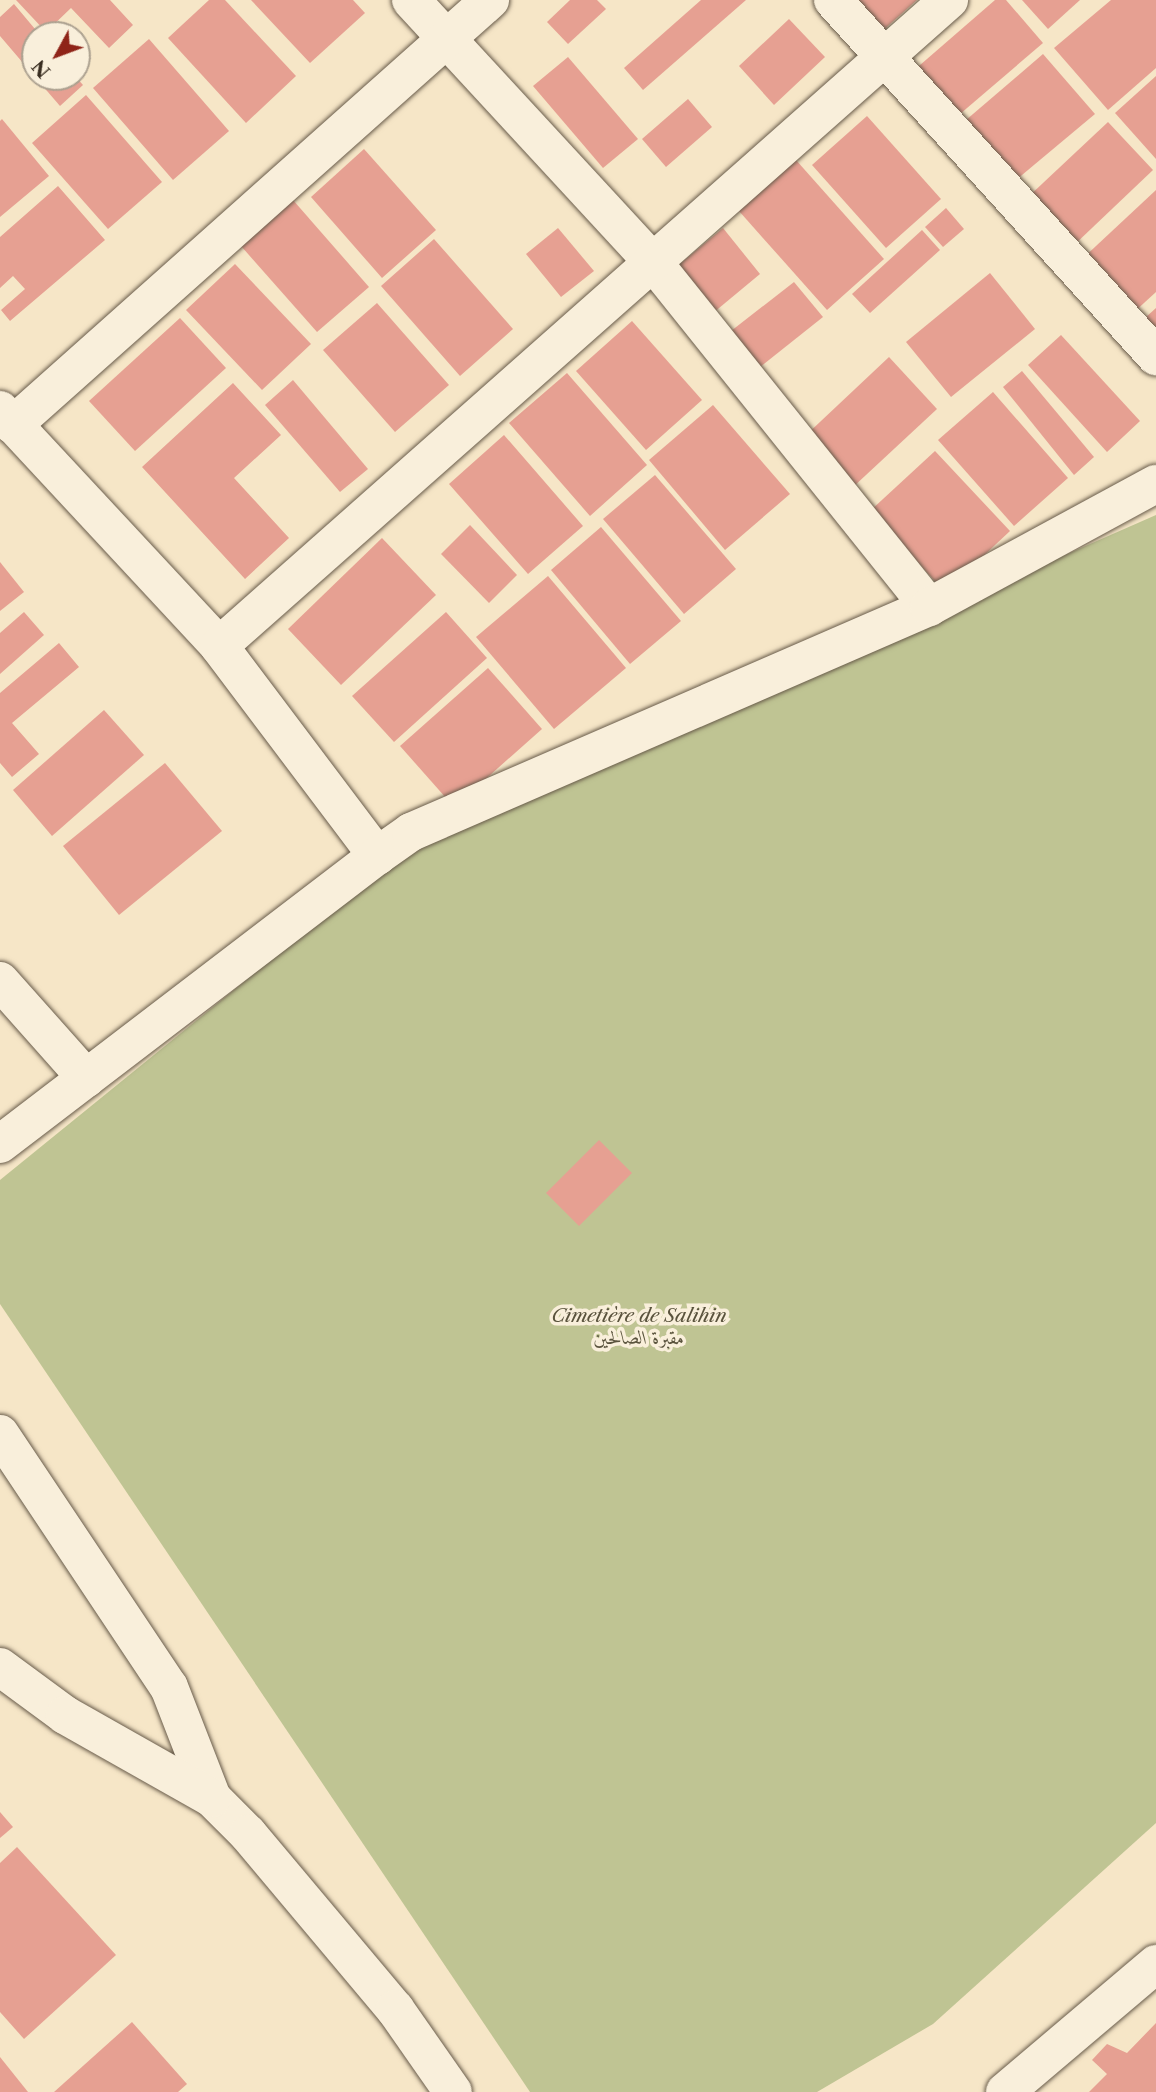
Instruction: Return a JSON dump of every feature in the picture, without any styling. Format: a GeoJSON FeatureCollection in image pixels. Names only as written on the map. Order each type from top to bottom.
{"type":"FeatureCollection","features":[{"type":"Feature","properties":{"kind":"street"},"geometry":{"type":"LineString","coordinates":[[411,0],[653,262],[929,607]]}},
{"type":"Feature","properties":{"kind":"street"},"geometry":{"type":"LineString","coordinates":[[377,856],[219,646],[6,418],[490,0]]}},
{"type":"Feature","properties":{"kind":"street"},"geometry":{"type":"LineString","coordinates":[[832,0],[1156,356]]}},
{"type":"Feature","properties":{"kind":"street"},"geometry":{"type":"LineString","coordinates":[[219,646],[949,0]]}},
{"type":"Feature","properties":{"kind":"street"},"geometry":{"type":"LineString","coordinates":[[0,1144],[411,832],[929,607],[1156,484]]}},
{"type":"Feature","properties":{"kind":"street"},"geometry":{"type":"LineString","coordinates":[[0,981],[86,1078]]}},
{"type":"Feature","properties":{"kind":"street"},"geometry":{"type":"LineString","coordinates":[[0,1434],[169,1686],[212,1798]]}},
{"type":"Feature","properties":{"kind":"street"},"geometry":{"type":"LineString","coordinates":[[0,1667],[65,1715],[212,1798],[248,1834],[396,2009],[453,2092]]}},
{"type":"Feature","properties":{"kind":"street"},"geometry":{"type":"LineString","coordinates":[[1006,2092],[1156,1964]]}},
{"type":"Feature","properties":{"kind":"green space","name":"Cimetière de Salihin مقبرة الصالحين"},"geometry":{"type":"Polygon","coordinates":[[[1156,515],[1156,1823],[933,2024],[817,2092],[530,2092],[0,1304],[0,1180],[421,838],[1156,515]]]}},
{"type":"Feature","properties":{"kind":"building"},"geometry":{"type":"Polygon","coordinates":[[[16,0],[110,0],[133,25],[109,48],[91,29],[91,21],[83,21],[71,8],[57,21],[36,21],[16,0]]]}},
{"type":"Feature","properties":{"kind":"building"},"geometry":{"type":"Polygon","coordinates":[[[209,0],[225,0],[296,76],[246,123],[168,38],[209,0]]]}},
{"type":"Feature","properties":{"kind":"building"},"geometry":{"type":"Polygon","coordinates":[[[251,0],[353,0],[365,13],[310,63],[251,0]]]}},
{"type":"Feature","properties":{"kind":"building"},"geometry":{"type":"Polygon","coordinates":[[[570,0],[597,0],[606,9],[568,44],[547,22],[570,0]]]}},
{"type":"Feature","properties":{"kind":"building"},"geometry":{"type":"Polygon","coordinates":[[[701,0],[746,0],[643,90],[624,68],[701,0]]]}},
{"type":"Feature","properties":{"kind":"building"},"geometry":{"type":"Polygon","coordinates":[[[851,0],[917,0],[880,33],[851,0]]]}},
{"type":"Feature","properties":{"kind":"building"},"geometry":{"type":"Polygon","coordinates":[[[995,0],[1006,0],[1043,43],[953,120],[912,72],[995,0]]]}},
{"type":"Feature","properties":{"kind":"building"},"geometry":{"type":"Polygon","coordinates":[[[1022,0],[1080,0],[1048,29],[1022,0]]]}},
{"type":"Feature","properties":{"kind":"building"},"geometry":{"type":"Polygon","coordinates":[[[1111,0],[1156,0],[1156,68],[1108,110],[1054,48],[1111,0]]]}},
{"type":"Feature","properties":{"kind":"building"},"geometry":{"type":"Polygon","coordinates":[[[14,4],[28,21],[21,21],[21,61],[0,36],[0,17],[14,4]]]}},
{"type":"Feature","properties":{"kind":"building"},"geometry":{"type":"Polygon","coordinates":[[[789,19],[825,57],[774,105],[739,66],[789,19]]]}},
{"type":"Feature","properties":{"kind":"building"},"geometry":{"type":"Polygon","coordinates":[[[149,39],[229,131],[173,180],[93,88],[149,39]]]}},
{"type":"Feature","properties":{"kind":"building"},"geometry":{"type":"Polygon","coordinates":[[[1043,54],[1095,114],[1010,185],[959,126],[1043,54]]]}},
{"type":"Feature","properties":{"kind":"building"},"geometry":{"type":"Polygon","coordinates":[[[568,57],[638,139],[603,168],[533,86],[568,57]]]}},
{"type":"Feature","properties":{"kind":"building"},"geometry":{"type":"Polygon","coordinates":[[[1156,76],[1156,159],[1115,113],[1156,76]]]}},
{"type":"Feature","properties":{"kind":"building"},"geometry":{"type":"Polygon","coordinates":[[[47,91],[76,91],[60,106],[47,91]]]}},
{"type":"Feature","properties":{"kind":"building"},"geometry":{"type":"Polygon","coordinates":[[[86,95],[162,182],[108,229],[32,143],[86,95]]]}},
{"type":"Feature","properties":{"kind":"building"},"geometry":{"type":"Polygon","coordinates":[[[688,99],[712,127],[666,167],[642,139],[688,99]]]}},
{"type":"Feature","properties":{"kind":"building"},"geometry":{"type":"Polygon","coordinates":[[[867,116],[941,199],[886,248],[812,165],[867,116]]]}},
{"type":"Feature","properties":{"kind":"building"},"geometry":{"type":"Polygon","coordinates":[[[2,119],[49,176],[0,217],[0,121],[2,119]]]}},
{"type":"Feature","properties":{"kind":"building"},"geometry":{"type":"Polygon","coordinates":[[[1108,122],[1153,170],[1072,247],[1027,198],[1108,122]]]}},
{"type":"Feature","properties":{"kind":"building"},"geometry":{"type":"Polygon","coordinates":[[[364,149],[436,230],[382,278],[311,197],[364,149]]]}},
{"type":"Feature","properties":{"kind":"building"},"geometry":{"type":"Polygon","coordinates":[[[796,160],[884,259],[827,310],[739,211],[796,160]]]}},
{"type":"Feature","properties":{"kind":"building"},"geometry":{"type":"Polygon","coordinates":[[[58,186],[105,240],[10,321],[1,310],[25,289],[13,276],[0,288],[0,237],[58,186]]]}},
{"type":"Feature","properties":{"kind":"building"},"geometry":{"type":"Polygon","coordinates":[[[1156,190],[1156,292],[1132,314],[1081,260],[1156,190]]]}},
{"type":"Feature","properties":{"kind":"building"},"geometry":{"type":"Polygon","coordinates":[[[293,200],[369,287],[317,332],[241,246],[293,200]]]}},
{"type":"Feature","properties":{"kind":"building"},"geometry":{"type":"Polygon","coordinates":[[[946,208],[964,229],[943,247],[925,227],[946,208]]]}},
{"type":"Feature","properties":{"kind":"building"},"geometry":{"type":"Polygon","coordinates":[[[558,228],[594,271],[561,297],[526,254],[558,228]]]}},
{"type":"Feature","properties":{"kind":"building"},"geometry":{"type":"Polygon","coordinates":[[[723,228],[760,274],[707,318],[669,273],[723,228]]]}},
{"type":"Feature","properties":{"kind":"building"},"geometry":{"type":"Polygon","coordinates":[[[922,230],[940,250],[870,313],[852,294],[922,230]]]}},
{"type":"Feature","properties":{"kind":"building"},"geometry":{"type":"Polygon","coordinates":[[[434,239],[513,329],[460,376],[381,286],[434,239]]]}},
{"type":"Feature","properties":{"kind":"building"},"geometry":{"type":"Polygon","coordinates":[[[235,264],[311,344],[262,390],[186,310],[235,264]]]}},
{"type":"Feature","properties":{"kind":"building"},"geometry":{"type":"Polygon","coordinates":[[[990,273],[1035,329],[951,397],[906,342],[990,273]]]}},
{"type":"Feature","properties":{"kind":"building"},"geometry":{"type":"Polygon","coordinates":[[[794,282],[823,317],[760,367],[731,331],[794,282]]]}},
{"type":"Feature","properties":{"kind":"building"},"geometry":{"type":"Polygon","coordinates":[[[377,303],[449,385],[395,432],[323,350],[377,303]]]}},
{"type":"Feature","properties":{"kind":"building"},"geometry":{"type":"Polygon","coordinates":[[[1156,308],[1156,348],[1136,326],[1156,308]]]}},
{"type":"Feature","properties":{"kind":"building"},"geometry":{"type":"Polygon","coordinates":[[[180,318],[226,368],[135,451],[89,401],[180,318]]]}},
{"type":"Feature","properties":{"kind":"building"},"geometry":{"type":"Polygon","coordinates":[[[632,321],[702,400],[646,450],[576,371],[632,321]]]}},
{"type":"Feature","properties":{"kind":"building"},"geometry":{"type":"Polygon","coordinates":[[[1061,335],[1140,421],[1107,452],[1028,365],[1061,335]]]}},
{"type":"Feature","properties":{"kind":"building"},"geometry":{"type":"Polygon","coordinates":[[[889,357],[937,409],[852,488],[804,437],[889,357]]]}},
{"type":"Feature","properties":{"kind":"building"},"geometry":{"type":"Polygon","coordinates":[[[1022,371],[1094,457],[1074,475],[1003,387],[1022,371]]]}},
{"type":"Feature","properties":{"kind":"building"},"geometry":{"type":"Polygon","coordinates":[[[567,373],[647,465],[590,516],[509,423],[567,373]]]}},
{"type":"Feature","properties":{"kind":"building"},"geometry":{"type":"Polygon","coordinates":[[[293,380],[368,469],[340,492],[265,405],[293,380]]]}},
{"type":"Feature","properties":{"kind":"building"},"geometry":{"type":"Polygon","coordinates":[[[233,383],[281,435],[234,478],[289,538],[245,579],[142,467],[233,383]]]}},
{"type":"Feature","properties":{"kind":"building"},"geometry":{"type":"Polygon","coordinates":[[[993,392],[1068,478],[1014,526],[938,440],[993,392]]]}},
{"type":"Feature","properties":{"kind":"building"},"geometry":{"type":"Polygon","coordinates":[[[713,405],[790,494],[725,550],[649,460],[713,405]]]}},
{"type":"Feature","properties":{"kind":"building"},"geometry":{"type":"Polygon","coordinates":[[[504,435],[583,526],[528,574],[449,484],[504,435]]]}},
{"type":"Feature","properties":{"kind":"building"},"geometry":{"type":"Polygon","coordinates":[[[935,451],[1010,531],[945,592],[870,511],[935,451]]]}},
{"type":"Feature","properties":{"kind":"building"},"geometry":{"type":"Polygon","coordinates":[[[655,475],[736,569],[684,614],[603,519],[655,475]]]}},
{"type":"Feature","properties":{"kind":"building"},"geometry":{"type":"Polygon","coordinates":[[[470,525],[517,575],[489,603],[441,554],[470,525]]]}},
{"type":"Feature","properties":{"kind":"building"},"geometry":{"type":"Polygon","coordinates":[[[601,527],[681,621],[630,664],[551,570],[601,527]]]}},
{"type":"Feature","properties":{"kind":"building"},"geometry":{"type":"Polygon","coordinates":[[[382,538],[436,595],[341,685],[288,629],[382,538]]]}},
{"type":"Feature","properties":{"kind":"building"},"geometry":{"type":"Polygon","coordinates":[[[0,562],[24,592],[0,611],[0,562]]]}},
{"type":"Feature","properties":{"kind":"building"},"geometry":{"type":"Polygon","coordinates":[[[548,576],[626,668],[554,729],[476,637],[548,576]]]}},
{"type":"Feature","properties":{"kind":"building"},"geometry":{"type":"Polygon","coordinates":[[[24,612],[44,635],[0,674],[0,633],[24,612]]]}},
{"type":"Feature","properties":{"kind":"building"},"geometry":{"type":"Polygon","coordinates":[[[446,612],[487,658],[394,742],[352,696],[446,612]]]}},
{"type":"Feature","properties":{"kind":"building"},"geometry":{"type":"Polygon","coordinates":[[[59,643],[79,667],[12,723],[39,754],[12,777],[0,763],[0,693],[59,643]]]}},
{"type":"Feature","properties":{"kind":"building"},"geometry":{"type":"Polygon","coordinates":[[[488,668],[542,729],[454,807],[400,746],[488,668]]]}},
{"type":"Feature","properties":{"kind":"building"},"geometry":{"type":"Polygon","coordinates":[[[104,710],[144,755],[52,836],[13,790],[104,710]]]}},
{"type":"Feature","properties":{"kind":"building"},"geometry":{"type":"Polygon","coordinates":[[[165,763],[222,831],[119,915],[63,846],[165,763]]]}},
{"type":"Feature","properties":{"kind":"building"},"geometry":{"type":"Polygon","coordinates":[[[599,1140],[632,1173],[579,1226],[546,1193],[599,1140]]]}},
{"type":"Feature","properties":{"kind":"building"},"geometry":{"type":"Polygon","coordinates":[[[0,1812],[13,1827],[0,1838],[0,1812]]]}},
{"type":"Feature","properties":{"kind":"building"},"geometry":{"type":"Polygon","coordinates":[[[17,1847],[116,1955],[24,2039],[0,2012],[0,1863],[17,1847]]]}},
{"type":"Feature","properties":{"kind":"building"},"geometry":{"type":"Polygon","coordinates":[[[132,2022],[187,2084],[178,2092],[54,2092],[132,2022]]]}},
{"type":"Feature","properties":{"kind":"building"},"geometry":{"type":"Polygon","coordinates":[[[1156,2023],[1156,2092],[1089,2092],[1107,2074],[1092,2060],[1107,2044],[1127,2053],[1156,2023]]]}},
{"type":"Feature","properties":{"kind":"building"},"geometry":{"type":"Polygon","coordinates":[[[0,2057],[28,2092],[0,2092],[0,2057]]]}}]}
